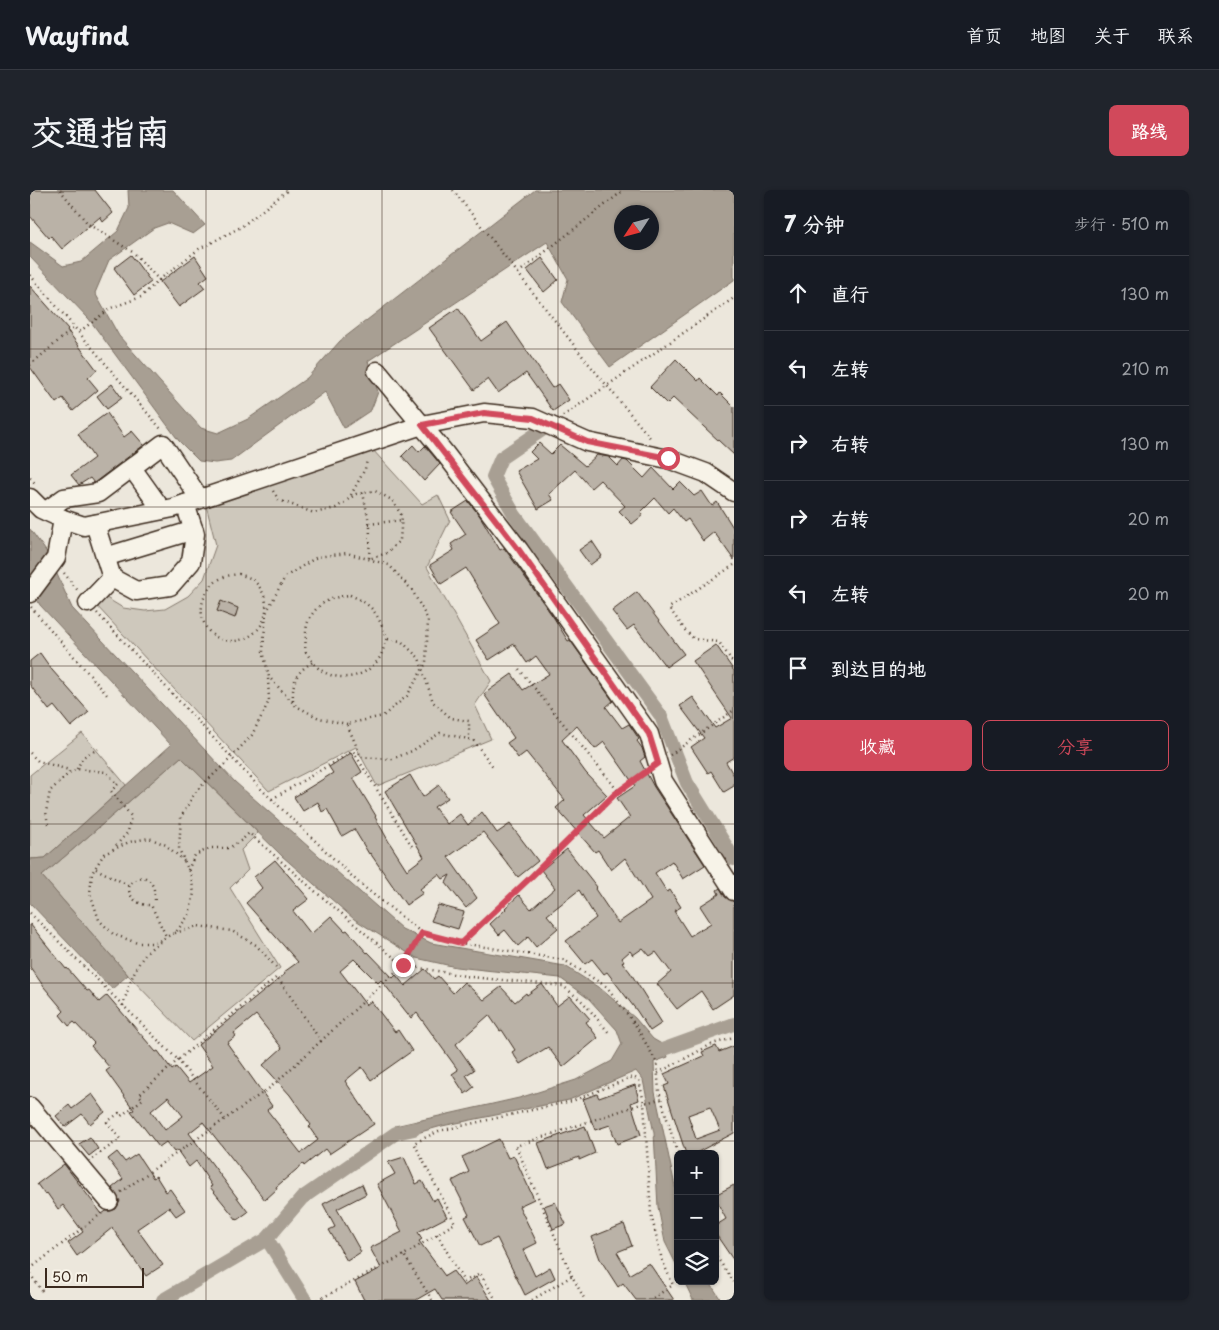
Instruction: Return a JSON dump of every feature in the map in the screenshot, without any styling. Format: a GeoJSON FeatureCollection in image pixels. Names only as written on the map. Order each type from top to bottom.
{"type":"FeatureCollection","features":[{"type":"Feature","properties":{"kind":"street"},"geometry":{"type":"LineString","coordinates":[[377,371],[422,425],[519,550],[649,734],[663,781],[734,891]]}},
{"type":"Feature","properties":{"kind":"street"},"geometry":{"type":"LineString","coordinates":[[30,498],[41,509],[63,519],[84,526],[95,524],[193,502],[422,425],[484,413],[533,418],[587,442],[668,458],[706,473],[734,492]]}},
{"type":"Feature","properties":{"kind":"street"},"geometry":{"type":"LineString","coordinates":[[46,511],[64,498],[98,493],[163,444],[193,502],[195,534],[191,562],[170,586],[136,591],[112,578],[95,524]]}},
{"type":"Feature","properties":{"kind":"street"},"geometry":{"type":"LineString","coordinates":[[132,468],[162,510]]}},
{"type":"Feature","properties":{"kind":"street"},"geometry":{"type":"LineString","coordinates":[[30,592],[56,558],[63,519]]}},
{"type":"Feature","properties":{"kind":"street"},"geometry":{"type":"LineString","coordinates":[[105,557],[194,530]]}},
{"type":"Feature","properties":{"kind":"street"},"geometry":{"type":"LineString","coordinates":[[88,603],[112,578]]}},
{"type":"Feature","properties":{"kind":"street"},"geometry":{"type":"LineString","coordinates":[[30,1107],[109,1201]]}},
{"type":"Feature","properties":{"kind":"path"},"geometry":{"type":"LineString","coordinates":[[60,190],[88,224],[134,253],[159,280]]}},
{"type":"Feature","properties":{"kind":"path"},"geometry":{"type":"LineString","coordinates":[[79,332],[111,308],[141,297],[159,280],[199,250],[240,227],[288,190]]}},
{"type":"Feature","properties":{"kind":"path"},"geometry":{"type":"LineString","coordinates":[[453,190],[607,386],[668,458]]}},
{"type":"Feature","properties":{"kind":"path"},"geometry":{"type":"LineString","coordinates":[[518,273],[624,190]]}},
{"type":"Feature","properties":{"kind":"path"},"geometry":{"type":"LineString","coordinates":[[30,275],[170,439],[163,444]]}},
{"type":"Feature","properties":{"kind":"path"},"geometry":{"type":"LineString","coordinates":[[549,425],[734,298]]}},
{"type":"Feature","properties":{"kind":"path"},"geometry":{"type":"LineString","coordinates":[[30,365],[75,327]]}},
{"type":"Feature","properties":{"kind":"path"},"geometry":{"type":"LineString","coordinates":[[350,497],[365,469],[368,454],[365,444]]}},
{"type":"Feature","properties":{"kind":"path"},"geometry":{"type":"LineString","coordinates":[[263,478],[279,500],[314,513],[336,508],[350,497],[375,491],[392,500],[402,516],[400,540],[387,553],[369,559]]}},
{"type":"Feature","properties":{"kind":"path"},"geometry":{"type":"LineString","coordinates":[[364,493],[369,524],[369,559]]}},
{"type":"Feature","properties":{"kind":"path"},"geometry":{"type":"LineString","coordinates":[[369,524],[402,520]]}},
{"type":"Feature","properties":{"kind":"path"},"geometry":{"type":"LineString","coordinates":[[369,559],[347,553],[317,557],[285,577],[266,613],[262,626],[253,635],[233,642],[212,635],[204,624],[201,603],[211,585],[224,577],[239,574],[253,580],[265,596],[266,613],[263,651],[269,677],[296,706],[319,718],[347,724],[383,716],[407,696],[426,663],[428,620],[412,590],[389,564],[369,559]]}},
{"type":"Feature","properties":{"kind":"path"},"geometry":{"type":"LineString","coordinates":[[53,563],[88,603],[272,799],[359,883],[422,933],[461,943],[564,960],[607,987],[636,1026],[657,1063],[661,1099],[676,1150]]}},
{"type":"Feature","properties":{"kind":"path"},"geometry":{"type":"LineString","coordinates":[[734,565],[670,608],[685,630],[694,639],[719,642],[734,664]]}},
{"type":"Feature","properties":{"kind":"path"},"geometry":{"type":"LineString","coordinates":[[350,595],[367,603],[375,612],[387,638],[380,657],[368,671],[351,677],[336,678],[317,667],[313,662],[305,651],[308,623],[318,607],[333,597],[350,595]]}},
{"type":"Feature","properties":{"kind":"path"},"geometry":{"type":"LineString","coordinates":[[30,606],[108,696]]}},
{"type":"Feature","properties":{"kind":"path"},"geometry":{"type":"LineString","coordinates":[[387,638],[401,641],[419,658],[433,702],[451,718],[469,721],[469,740]]}},
{"type":"Feature","properties":{"kind":"path"},"geometry":{"type":"LineString","coordinates":[[293,702],[292,686],[298,674],[313,662]]}},
{"type":"Feature","properties":{"kind":"path"},"geometry":{"type":"LineString","coordinates":[[519,669],[618,791]]}},
{"type":"Feature","properties":{"kind":"path"},"geometry":{"type":"LineString","coordinates":[[184,861],[166,845],[150,838],[129,842],[104,854],[92,873],[90,893],[99,920],[113,934],[137,943],[154,942],[176,932],[189,915],[194,893],[191,876],[179,849],[181,817],[196,792],[252,735],[269,701],[267,670]]}},
{"type":"Feature","properties":{"kind":"path"},"geometry":{"type":"LineString","coordinates":[[461,943],[618,791],[734,710]]}},
{"type":"Feature","properties":{"kind":"path"},"geometry":{"type":"LineString","coordinates":[[347,724],[361,758],[392,759],[412,751],[440,734],[473,740],[494,768]]}},
{"type":"Feature","properties":{"kind":"path"},"geometry":{"type":"LineString","coordinates":[[77,770],[83,757],[98,749]]}},
{"type":"Feature","properties":{"kind":"path"},"geometry":{"type":"LineString","coordinates":[[272,799],[353,751],[413,848]]}},
{"type":"Feature","properties":{"kind":"path"},"geometry":{"type":"LineString","coordinates":[[30,753],[38,761],[69,770],[69,773]]}},
{"type":"Feature","properties":{"kind":"path"},"geometry":{"type":"LineString","coordinates":[[48,824],[46,812],[50,791],[69,773],[77,770],[106,772],[118,784],[111,791],[131,816],[128,832],[112,850]]}},
{"type":"Feature","properties":{"kind":"path"},"geometry":{"type":"LineString","coordinates":[[188,870],[195,855],[211,848],[229,848],[249,833],[403,965],[471,977],[563,986],[583,1002],[610,1034]]}},
{"type":"Feature","properties":{"kind":"path"},"geometry":{"type":"LineString","coordinates":[[95,868],[130,886]]}},
{"type":"Feature","properties":{"kind":"path"},"geometry":{"type":"LineString","coordinates":[[155,900],[151,881],[144,877],[136,878],[131,883],[129,891],[134,900],[142,905],[151,905],[166,936]]}},
{"type":"Feature","properties":{"kind":"path"},"geometry":{"type":"LineString","coordinates":[[30,914],[178,1060],[226,1119]]}},
{"type":"Feature","properties":{"kind":"path"},"geometry":{"type":"LineString","coordinates":[[123,1006],[130,980],[140,960],[155,945],[171,934],[198,926],[232,931],[256,945],[276,967]]}},
{"type":"Feature","properties":{"kind":"path"},"geometry":{"type":"LineString","coordinates":[[30,1269],[112,1205],[109,1201],[271,1087],[403,965],[422,933]]}},
{"type":"Feature","properties":{"kind":"path"},"geometry":{"type":"LineString","coordinates":[[81,1167],[120,1139],[107,1122],[119,1113],[121,1116],[143,1099],[139,1095],[277,977],[320,1041]]}},
{"type":"Feature","properties":{"kind":"path"},"geometry":{"type":"LineString","coordinates":[[658,1073],[712,1044],[734,1038]]}},
{"type":"Feature","properties":{"kind":"path"},"geometry":{"type":"LineString","coordinates":[[318,1300],[404,1255],[455,1223],[414,1143],[439,1131],[572,1101],[633,1077],[639,1080],[644,1103],[651,1214],[662,1260],[673,1284],[650,1300]]}},
{"type":"Feature","properties":{"kind":"path"},"geometry":{"type":"LineString","coordinates":[[585,1300],[572,1276],[516,1146],[661,1099]]}},
{"type":"Feature","properties":{"kind":"path"},"geometry":{"type":"LineString","coordinates":[[437,1234],[464,1282],[480,1273],[496,1300]]}},
{"type":"Feature","properties":{"kind":"path"},"geometry":{"type":"LineString","coordinates":[[404,1255],[432,1300]]}},
{"type":"Feature","properties":{"kind":"path"},"geometry":{"type":"LineString","coordinates":[[719,1260],[734,1282]]}},
{"type":"Feature","properties":{"kind":"path"},"geometry":{"type":"LineString","coordinates":[[30,1274],[42,1291]]}},
{"type":"Feature","properties":{"kind":"path"},"geometry":{"type":"LineString","coordinates":[[532,1300],[572,1276]]}},
{"type":"Feature","properties":{"kind":"shaded area"},"geometry":{"type":"Polygon","coordinates":[[[128,190],[173,190],[205,225],[193,234],[168,223],[154,228],[109,260],[95,293],[119,336],[201,428],[218,433],[248,419],[307,378],[340,341],[535,190],[734,190],[734,280],[610,367],[562,302],[568,279],[547,242],[368,361],[378,392],[371,410],[344,428],[325,392],[231,461],[215,463],[199,461],[179,441],[89,319],[30,257],[30,242],[63,266],[81,262],[118,231],[129,208],[128,190]]]}},
{"type":"Feature","properties":{"kind":"shaded area"},"geometry":{"type":"Polygon","coordinates":[[[372,449],[422,504],[438,495],[450,520],[427,567],[491,681],[475,705],[491,739],[377,786],[356,747],[269,791],[95,604],[103,596],[123,608],[145,611],[165,609],[188,596],[204,579],[216,545],[206,505],[372,449]]]}},
{"type":"Feature","properties":{"kind":"shaded area"},"geometry":{"type":"Polygon","coordinates":[[[30,529],[48,554],[72,608],[235,782],[402,929],[431,943],[565,966],[601,989],[635,1018],[653,1039],[665,1046],[668,1057],[654,1062],[655,1092],[674,1181],[674,1260],[665,1242],[658,1207],[654,1133],[643,1080],[636,1071],[569,1100],[442,1126],[399,1138],[395,1126],[519,1098],[576,1080],[612,1061],[622,1044],[617,1030],[589,999],[560,978],[456,967],[416,958],[354,919],[282,856],[181,757],[42,876],[128,975],[112,989],[30,903],[30,859],[45,858],[171,745],[40,605],[30,587],[30,529]]]}},
{"type":"Feature","properties":{"kind":"shaded area"},"geometry":{"type":"Polygon","coordinates":[[[82,733],[126,785],[45,858],[30,859],[30,775],[82,733]]]}},
{"type":"Feature","properties":{"kind":"shaded area"},"geometry":{"type":"Polygon","coordinates":[[[181,757],[258,833],[241,850],[248,870],[230,888],[280,968],[192,1041],[128,975],[42,876],[181,757]]]}},
{"type":"Feature","properties":{"kind":"shaded area"},"geometry":{"type":"Polygon","coordinates":[[[686,1285],[712,1285],[721,1300],[693,1300],[686,1285]]]}},
{"type":"Feature","properties":{"kind":"building"},"geometry":{"type":"Polygon","coordinates":[[[30,190],[95,190],[113,213],[103,222],[100,217],[62,249],[51,236],[49,238],[30,216],[30,190]]]}},
{"type":"Feature","properties":{"kind":"building"},"geometry":{"type":"Polygon","coordinates":[[[131,255],[151,282],[134,295],[114,268],[131,255]]]}},
{"type":"Feature","properties":{"kind":"building"},"geometry":{"type":"Polygon","coordinates":[[[195,256],[208,276],[200,282],[205,288],[179,307],[160,282],[195,256]]]}},
{"type":"Feature","properties":{"kind":"building"},"geometry":{"type":"Polygon","coordinates":[[[542,258],[558,280],[544,292],[527,270],[542,258]]]}},
{"type":"Feature","properties":{"kind":"building"},"geometry":{"type":"Polygon","coordinates":[[[30,286],[68,329],[97,370],[88,378],[98,390],[73,411],[63,398],[56,403],[30,367],[30,286]]]}},
{"type":"Feature","properties":{"kind":"building"},"geometry":{"type":"Polygon","coordinates":[[[458,308],[481,341],[507,322],[552,388],[558,384],[569,400],[553,411],[526,373],[498,393],[488,379],[474,390],[429,328],[458,308]]]}},
{"type":"Feature","properties":{"kind":"building"},"geometry":{"type":"Polygon","coordinates":[[[676,359],[698,381],[700,378],[718,396],[720,393],[734,407],[734,455],[673,398],[667,404],[650,387],[676,359]]]}},
{"type":"Feature","properties":{"kind":"building"},"geometry":{"type":"Polygon","coordinates":[[[112,384],[122,398],[107,409],[97,396],[112,384]]]}},
{"type":"Feature","properties":{"kind":"building"},"geometry":{"type":"Polygon","coordinates":[[[107,413],[124,437],[132,431],[144,445],[94,483],[90,478],[79,485],[71,475],[94,458],[78,434],[107,413]]]}},
{"type":"Feature","properties":{"kind":"building"},"geometry":{"type":"Polygon","coordinates":[[[539,443],[551,454],[560,445],[585,466],[597,455],[609,457],[618,466],[623,460],[627,461],[644,478],[653,468],[673,489],[680,482],[694,496],[702,491],[712,506],[717,502],[734,529],[734,560],[714,532],[703,541],[688,519],[684,522],[673,508],[668,513],[655,498],[641,512],[643,515],[632,524],[619,511],[625,506],[600,480],[591,488],[575,470],[549,494],[553,500],[538,509],[516,471],[537,459],[530,452],[539,443]]]}},
{"type":"Feature","properties":{"kind":"building"},"geometry":{"type":"Polygon","coordinates":[[[413,445],[419,452],[425,446],[440,464],[424,481],[402,456],[413,445]]]}},
{"type":"Feature","properties":{"kind":"building"},"geometry":{"type":"Polygon","coordinates":[[[468,501],[480,516],[500,550],[504,548],[510,556],[568,641],[570,640],[613,701],[606,707],[622,728],[629,724],[639,739],[637,741],[645,757],[640,761],[654,787],[705,865],[683,879],[672,861],[655,873],[667,892],[670,890],[681,907],[674,911],[690,936],[711,923],[700,906],[719,894],[717,890],[720,888],[725,897],[734,902],[734,995],[713,1009],[701,991],[677,1009],[657,984],[671,972],[656,952],[650,956],[643,948],[633,955],[630,951],[622,958],[624,961],[622,962],[662,1023],[650,1031],[607,972],[604,974],[592,959],[585,964],[566,941],[596,918],[579,890],[547,915],[558,928],[536,947],[528,937],[518,946],[505,930],[499,935],[490,924],[519,895],[531,909],[555,888],[541,870],[567,849],[597,887],[595,889],[618,923],[651,900],[625,858],[611,870],[598,850],[595,852],[556,808],[565,800],[526,752],[518,758],[507,743],[514,738],[484,694],[512,674],[523,690],[549,674],[536,656],[527,663],[514,644],[489,660],[476,640],[500,624],[466,568],[441,584],[430,565],[454,550],[451,544],[466,534],[451,512],[468,501]],[[577,726],[562,740],[586,773],[607,795],[584,815],[604,838],[630,817],[617,798],[635,786],[604,742],[595,749],[577,726]]]}},
{"type":"Feature","properties":{"kind":"building"},"geometry":{"type":"Polygon","coordinates":[[[592,541],[602,556],[590,565],[579,550],[592,541]]]}},
{"type":"Feature","properties":{"kind":"building"},"geometry":{"type":"Polygon","coordinates":[[[637,592],[684,654],[666,667],[634,625],[627,630],[612,611],[637,592]]]}},
{"type":"Feature","properties":{"kind":"building"},"geometry":{"type":"Polygon","coordinates":[[[221,601],[238,608],[235,618],[217,611],[221,601]]]}},
{"type":"Feature","properties":{"kind":"building"},"geometry":{"type":"Polygon","coordinates":[[[716,645],[734,671],[734,757],[726,762],[734,776],[734,786],[724,792],[711,771],[708,773],[691,747],[704,738],[680,706],[693,697],[715,728],[732,718],[693,661],[716,645]]]}},
{"type":"Feature","properties":{"kind":"building"},"geometry":{"type":"Polygon","coordinates":[[[40,653],[52,670],[89,712],[71,727],[54,706],[49,710],[30,685],[30,661],[40,653]]]}},
{"type":"Feature","properties":{"kind":"building"},"geometry":{"type":"Polygon","coordinates":[[[351,753],[362,772],[353,778],[407,870],[424,857],[385,791],[410,775],[423,797],[439,785],[448,798],[434,807],[447,824],[460,814],[468,825],[482,812],[497,833],[510,824],[538,861],[518,877],[483,832],[448,857],[477,898],[466,908],[446,883],[450,875],[443,879],[439,874],[420,889],[423,893],[406,905],[369,854],[354,829],[342,836],[327,809],[322,812],[318,802],[303,811],[294,797],[333,773],[329,767],[351,753]]]}},
{"type":"Feature","properties":{"kind":"building"},"geometry":{"type":"Polygon","coordinates":[[[275,860],[309,899],[293,911],[311,934],[331,916],[393,978],[396,975],[405,986],[425,969],[434,979],[438,976],[453,993],[464,982],[484,1000],[501,987],[515,1002],[542,984],[557,1006],[570,996],[590,1019],[586,1022],[598,1038],[563,1067],[548,1047],[520,1064],[512,1052],[515,1050],[489,1015],[456,1044],[474,1070],[466,1075],[474,1087],[465,1094],[452,1074],[458,1070],[417,1013],[411,1018],[381,980],[378,983],[354,959],[340,971],[366,1005],[371,1001],[395,1032],[398,1030],[412,1051],[371,1080],[362,1067],[345,1081],[374,1124],[329,1154],[325,1149],[304,1166],[303,1164],[276,1187],[277,1189],[265,1200],[203,1122],[189,1133],[248,1212],[237,1220],[210,1187],[212,1186],[196,1161],[189,1167],[177,1150],[174,1152],[166,1142],[159,1147],[131,1111],[134,1110],[106,1071],[110,1068],[91,1046],[94,1043],[74,1022],[69,1026],[60,1015],[64,1011],[30,967],[30,924],[66,969],[87,991],[89,990],[99,1002],[107,995],[156,1052],[158,1051],[172,1070],[176,1067],[189,1083],[213,1066],[198,1045],[298,962],[246,903],[262,888],[254,877],[275,860]],[[256,1015],[234,1033],[236,1036],[227,1043],[272,1106],[267,1110],[301,1153],[318,1140],[309,1127],[311,1125],[290,1095],[263,1065],[282,1048],[256,1015]],[[168,1097],[151,1111],[165,1130],[183,1116],[168,1097]]]}},
{"type":"Feature","properties":{"kind":"building"},"geometry":{"type":"Polygon","coordinates":[[[438,905],[464,912],[458,929],[431,921],[438,905]]]}},
{"type":"Feature","properties":{"kind":"building"},"geometry":{"type":"Polygon","coordinates":[[[716,1046],[719,1052],[734,1046],[734,1133],[702,1150],[685,1150],[664,1086],[669,1084],[664,1074],[704,1056],[702,1052],[716,1046]],[[710,1107],[688,1115],[696,1139],[720,1130],[710,1107]]]}},
{"type":"Feature","properties":{"kind":"building"},"geometry":{"type":"Polygon","coordinates":[[[635,1085],[639,1100],[631,1103],[641,1135],[617,1144],[610,1125],[595,1130],[583,1099],[597,1094],[599,1098],[635,1085]]]}},
{"type":"Feature","properties":{"kind":"building"},"geometry":{"type":"Polygon","coordinates":[[[92,1094],[105,1112],[90,1124],[82,1114],[65,1127],[56,1116],[69,1105],[72,1109],[92,1094]]]}},
{"type":"Feature","properties":{"kind":"building"},"geometry":{"type":"Polygon","coordinates":[[[585,1126],[595,1153],[548,1169],[538,1143],[585,1126]]]}},
{"type":"Feature","properties":{"kind":"building"},"geometry":{"type":"Polygon","coordinates":[[[90,1137],[98,1149],[89,1156],[79,1144],[90,1137]]]}},
{"type":"Feature","properties":{"kind":"building"},"geometry":{"type":"Polygon","coordinates":[[[499,1139],[508,1158],[514,1156],[534,1199],[519,1206],[537,1243],[523,1250],[535,1276],[550,1267],[555,1278],[525,1295],[497,1238],[480,1246],[465,1217],[469,1215],[452,1181],[469,1172],[462,1157],[499,1139]]]}},
{"type":"Feature","properties":{"kind":"building"},"geometry":{"type":"Polygon","coordinates":[[[117,1152],[125,1162],[137,1154],[153,1178],[156,1176],[166,1192],[170,1189],[185,1210],[176,1216],[169,1207],[137,1229],[163,1265],[146,1276],[112,1228],[77,1256],[68,1243],[83,1232],[63,1205],[58,1209],[47,1193],[45,1195],[37,1184],[64,1164],[102,1214],[116,1209],[120,1201],[112,1188],[123,1179],[108,1159],[117,1152]]]}},
{"type":"Feature","properties":{"kind":"building"},"geometry":{"type":"Polygon","coordinates":[[[404,1157],[416,1184],[422,1181],[433,1201],[437,1198],[447,1217],[418,1232],[422,1239],[419,1241],[445,1276],[453,1271],[464,1286],[476,1277],[491,1300],[442,1300],[435,1289],[416,1300],[364,1300],[355,1282],[381,1268],[370,1248],[402,1232],[377,1184],[395,1174],[388,1162],[404,1157]]]}},
{"type":"Feature","properties":{"kind":"building"},"geometry":{"type":"Polygon","coordinates":[[[362,1184],[366,1194],[337,1209],[361,1252],[347,1261],[329,1230],[335,1227],[323,1204],[362,1184]]]}},
{"type":"Feature","properties":{"kind":"building"},"geometry":{"type":"Polygon","coordinates":[[[734,1185],[734,1261],[719,1239],[719,1223],[726,1219],[719,1206],[719,1193],[734,1185]]]}},
{"type":"Feature","properties":{"kind":"building"},"geometry":{"type":"Polygon","coordinates":[[[555,1202],[566,1224],[553,1229],[544,1206],[555,1202]]]}},
{"type":"Feature","properties":{"kind":"building"},"geometry":{"type":"Polygon","coordinates":[[[624,1224],[632,1246],[617,1252],[630,1274],[649,1263],[674,1300],[636,1300],[623,1283],[618,1287],[600,1259],[592,1237],[624,1224]]]}},
{"type":"Feature","properties":{"kind":"waterway"},"geometry":{"type":"LineString","coordinates":[[542,430],[501,458],[493,477],[514,514],[661,716],[687,783],[734,859]]}},
{"type":"Feature","properties":{"kind":"waterway"},"geometry":{"type":"LineString","coordinates":[[648,1055],[734,1024]]}},
{"type":"Feature","properties":{"kind":"waterway"},"geometry":{"type":"LineString","coordinates":[[267,1239],[302,1198],[396,1133],[414,1129]]}},
{"type":"Feature","properties":{"kind":"waterway"},"geometry":{"type":"LineString","coordinates":[[163,1300],[267,1239],[305,1300]]}},
{"type":"Feature","properties":{"kind":"route"},"geometry":{"type":"LineString","coordinates":[[403,965],[422,933],[461,943],[615,794],[658,763],[649,734],[519,550],[422,425],[484,413],[533,418],[587,442],[668,458]]}}]}
